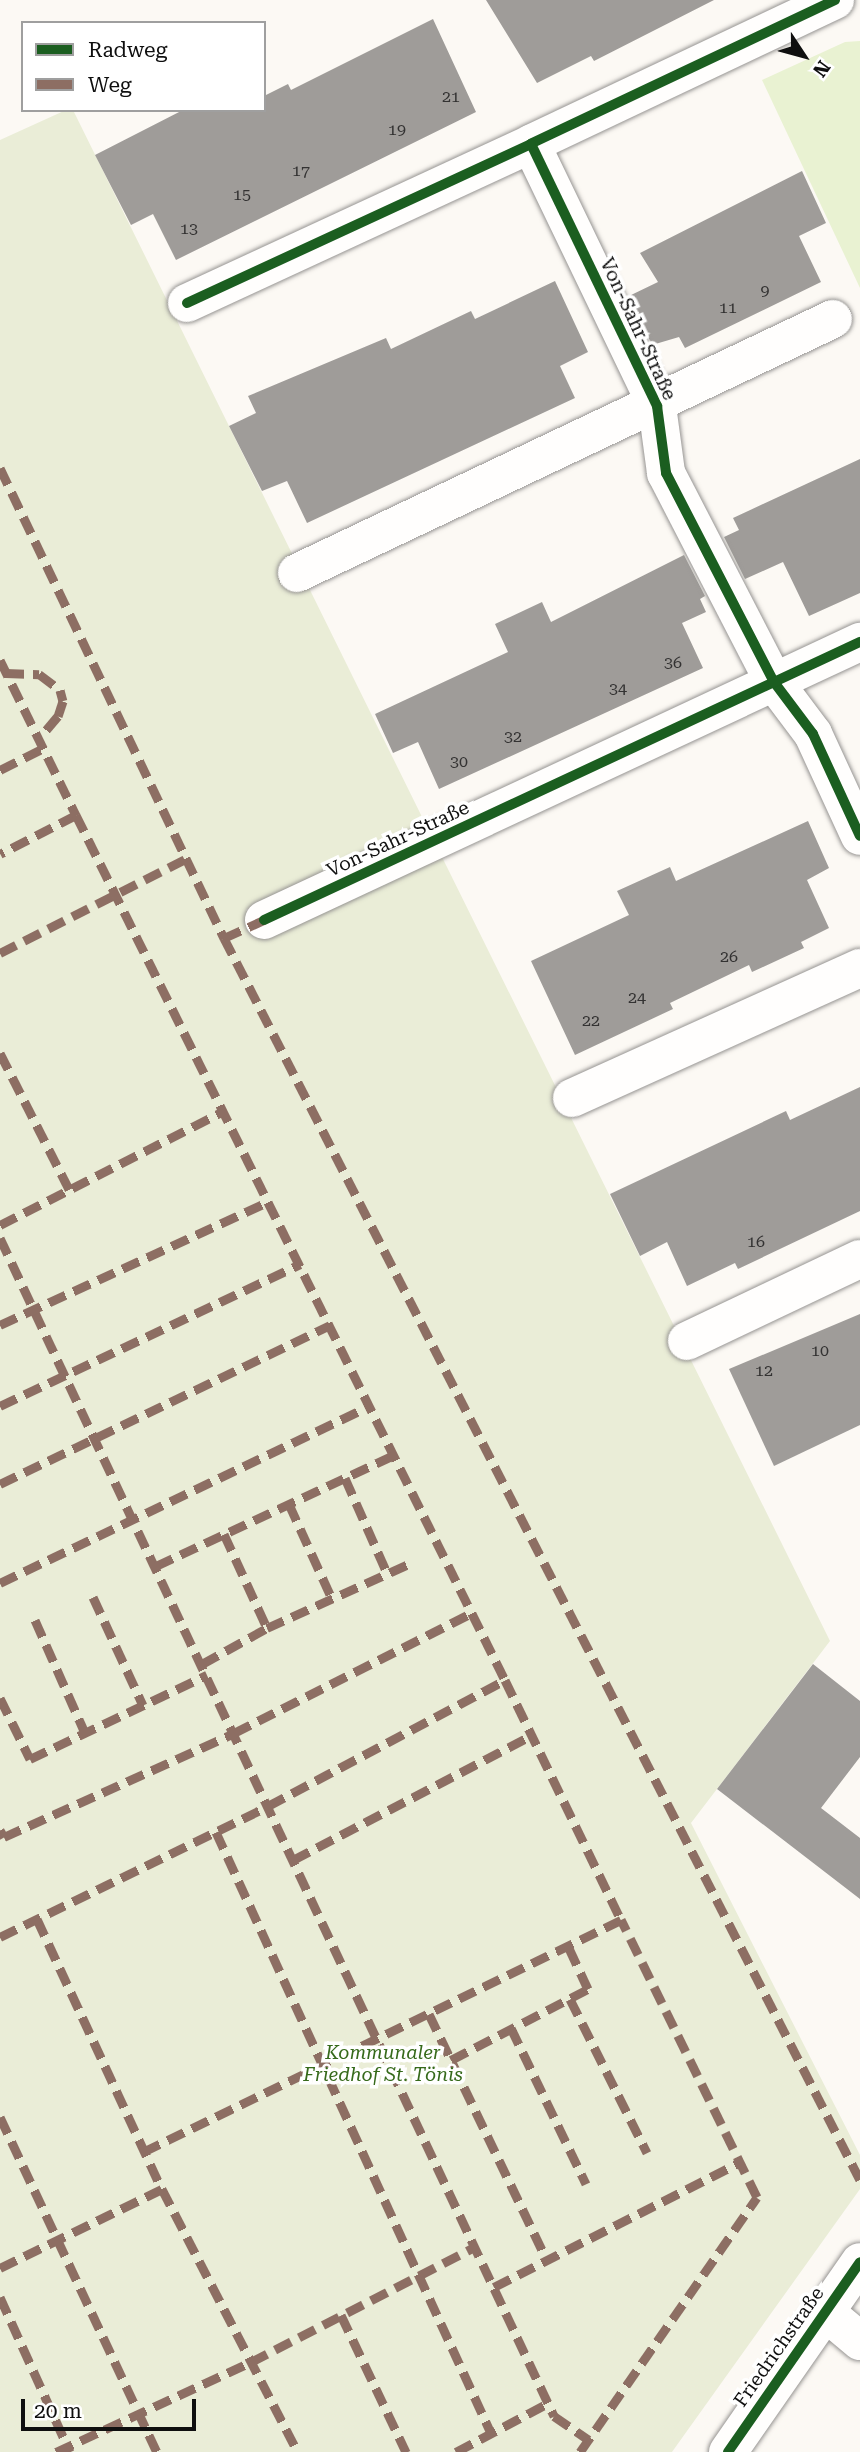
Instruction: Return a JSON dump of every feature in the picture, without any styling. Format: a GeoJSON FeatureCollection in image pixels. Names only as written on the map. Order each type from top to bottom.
{"type":"FeatureCollection","features":[{"type":"Feature","properties":{"kind":"street"},"geometry":{"type":"LineString","coordinates":[[187,303],[835,0]]}},
{"type":"Feature","properties":{"kind":"street","name":"Von-Sahr-Straße"},"geometry":{"type":"LineString","coordinates":[[531,144],[657,406],[666,473],[774,682],[813,734],[860,836]]}},
{"type":"Feature","properties":{"kind":"street","name":"Von-Sahr-Straße"},"geometry":{"type":"LineString","coordinates":[[296,573],[657,406],[833,319]]}},
{"type":"Feature","properties":{"kind":"street","name":"Von-Sahr-Straße"},"geometry":{"type":"LineString","coordinates":[[264,920],[860,642]]}},
{"type":"Feature","properties":{"kind":"street"},"geometry":{"type":"LineString","coordinates":[[572,1098],[860,968]]}},
{"type":"Feature","properties":{"kind":"street"},"geometry":{"type":"LineString","coordinates":[[687,1341],[860,1259]]}},
{"type":"Feature","properties":{"kind":"street","name":"Friedrichstraße"},"geometry":{"type":"LineString","coordinates":[[728,2452],[860,2262]]}},
{"type":"Feature","properties":{"kind":"street"},"geometry":{"type":"LineString","coordinates":[[824,2311],[860,2341]]}},
{"type":"Feature","properties":{"kind":"green space"},"geometry":{"type":"Polygon","coordinates":[[[860,41],[860,288],[762,80],[845,42],[860,41]]]}},
{"type":"Feature","properties":{"kind":"green space","name":"Kommunaler Friedhof St. Tönis"},"geometry":{"type":"Polygon","coordinates":[[[62,112],[74,112],[426,825],[246,910],[263,939],[442,857],[830,1641],[691,1823],[860,2155],[860,2189],[672,2452],[0,2452],[0,140],[62,112]]]}},
{"type":"Feature","properties":{"kind":"building"},"geometry":{"type":"Polygon","coordinates":[[[486,0],[714,0],[594,61],[591,56],[537,83],[486,0]]]}},
{"type":"Feature","properties":{"kind":"building"},"geometry":{"type":"Polygon","coordinates":[[[433,19],[476,112],[176,260],[153,214],[131,225],[95,155],[179,112],[266,112],[266,95],[288,84],[291,90],[433,19]]]}},
{"type":"Feature","properties":{"kind":"building"},"geometry":{"type":"Polygon","coordinates":[[[802,171],[826,223],[799,236],[821,282],[685,348],[679,337],[652,345],[629,296],[658,282],[640,253],[802,171]]]}},
{"type":"Feature","properties":{"kind":"building"},"geometry":{"type":"Polygon","coordinates":[[[555,281],[588,352],[560,366],[575,398],[307,523],[287,481],[262,491],[229,426],[256,413],[248,396],[386,338],[391,349],[471,311],[475,319],[555,281]]]}},
{"type":"Feature","properties":{"kind":"building"},"geometry":{"type":"Polygon","coordinates":[[[860,459],[860,593],[809,616],[783,562],[745,579],[724,537],[739,530],[733,518],[860,459]]]}},
{"type":"Feature","properties":{"kind":"building"},"geometry":{"type":"Polygon","coordinates":[[[684,555],[705,596],[700,599],[706,612],[682,623],[703,668],[439,789],[418,742],[393,753],[375,714],[508,652],[495,624],[542,602],[551,622],[684,555]]]}},
{"type":"Feature","properties":{"kind":"building"},"geometry":{"type":"Polygon","coordinates":[[[808,821],[829,868],[807,880],[829,928],[801,942],[804,948],[752,972],[749,965],[670,1003],[673,1009],[575,1055],[531,961],[629,915],[617,891],[670,867],[676,881],[808,821]]]}},
{"type":"Feature","properties":{"kind":"building"},"geometry":{"type":"Polygon","coordinates":[[[860,1087],[860,1211],[738,1269],[735,1263],[687,1286],[667,1242],[640,1256],[610,1194],[786,1111],[790,1120],[860,1087]]]}},
{"type":"Feature","properties":{"kind":"building"},"geometry":{"type":"Polygon","coordinates":[[[860,1314],[860,1425],[774,1466],[729,1369],[860,1314]]]}},
{"type":"Feature","properties":{"kind":"building"},"geometry":{"type":"Polygon","coordinates":[[[813,1664],[860,1701],[860,1757],[821,1808],[860,1838],[860,1899],[717,1789],[813,1664]]]}},
{"type":"Feature","properties":{"kind":"marked path"},"geometry":{"type":"LineString","coordinates":[[0,468],[224,938],[860,2180]]}},
{"type":"Feature","properties":{"kind":"marked path"},"geometry":{"type":"LineString","coordinates":[[0,660],[76,815],[0,854]]}},
{"type":"Feature","properties":{"kind":"marked path"},"geometry":{"type":"LineString","coordinates":[[6,673],[39,674],[60,690],[63,701],[58,716],[39,739]]}},
{"type":"Feature","properties":{"kind":"marked path"},"geometry":{"type":"LineString","coordinates":[[0,770],[44,748]]}},
{"type":"Feature","properties":{"kind":"marked path"},"geometry":{"type":"LineString","coordinates":[[76,815],[505,1680]]}},
{"type":"Feature","properties":{"kind":"marked path"},"geometry":{"type":"LineString","coordinates":[[0,953],[185,859]]}},
{"type":"Feature","properties":{"kind":"marked path"},"geometry":{"type":"LineString","coordinates":[[224,938],[264,920]]}},
{"type":"Feature","properties":{"kind":"marked path"},"geometry":{"type":"LineString","coordinates":[[0,1053],[69,1189]]}},
{"type":"Feature","properties":{"kind":"marked path"},"geometry":{"type":"LineString","coordinates":[[0,1225],[224,1111]]}},
{"type":"Feature","properties":{"kind":"marked path"},"geometry":{"type":"LineString","coordinates":[[0,1325],[269,1201]]}},
{"type":"Feature","properties":{"kind":"marked path"},"geometry":{"type":"LineString","coordinates":[[0,1238],[554,2416],[589,2440]]}},
{"type":"Feature","properties":{"kind":"marked path"},"geometry":{"type":"LineString","coordinates":[[0,1406],[300,1264]]}},
{"type":"Feature","properties":{"kind":"marked path"},"geometry":{"type":"LineString","coordinates":[[0,1484],[330,1325]]}},
{"type":"Feature","properties":{"kind":"marked path"},"geometry":{"type":"LineString","coordinates":[[0,1583],[370,1406]]}},
{"type":"Feature","properties":{"kind":"marked path"},"geometry":{"type":"LineString","coordinates":[[156,1566],[394,1455]]}},
{"type":"Feature","properties":{"kind":"marked path"},"geometry":{"type":"LineString","coordinates":[[345,1478],[387,1573]]}},
{"type":"Feature","properties":{"kind":"marked path"},"geometry":{"type":"LineString","coordinates":[[289,1504],[332,1599]]}},
{"type":"Feature","properties":{"kind":"marked path"},"geometry":{"type":"LineString","coordinates":[[224,1534],[267,1628]]}},
{"type":"Feature","properties":{"kind":"marked path"},"geometry":{"type":"LineString","coordinates":[[202,1664],[267,1628],[413,1562]]}},
{"type":"Feature","properties":{"kind":"marked path"},"geometry":{"type":"LineString","coordinates":[[93,1597],[143,1705]]}},
{"type":"Feature","properties":{"kind":"marked path"},"geometry":{"type":"LineString","coordinates":[[0,1830],[4,1837],[234,1733],[472,1613]]}},
{"type":"Feature","properties":{"kind":"marked path"},"geometry":{"type":"LineString","coordinates":[[35,1620],[85,1733]]}},
{"type":"Feature","properties":{"kind":"marked path"},"geometry":{"type":"LineString","coordinates":[[0,1698],[30,1759],[207,1675]]}},
{"type":"Feature","properties":{"kind":"marked path"},"geometry":{"type":"LineString","coordinates":[[0,1937],[268,1806],[505,1680],[621,1920],[145,2151]]}},
{"type":"Feature","properties":{"kind":"marked path"},"geometry":{"type":"LineString","coordinates":[[293,1860],[532,1735]]}},
{"type":"Feature","properties":{"kind":"marked path"},"geometry":{"type":"LineString","coordinates":[[216,1832],[491,2433]]}},
{"type":"Feature","properties":{"kind":"marked path"},"geometry":{"type":"LineString","coordinates":[[37,1919],[162,2189],[298,2452]]}},
{"type":"Feature","properties":{"kind":"marked path"},"geometry":{"type":"LineString","coordinates":[[580,2452],[757,2197],[621,1920]]}},
{"type":"Feature","properties":{"kind":"marked path"},"geometry":{"type":"LineString","coordinates":[[451,2060],[588,1989],[568,1946]]}},
{"type":"Feature","properties":{"kind":"marked path"},"geometry":{"type":"LineString","coordinates":[[570,1999],[647,2153]]}},
{"type":"Feature","properties":{"kind":"marked path"},"geometry":{"type":"LineString","coordinates":[[429,2014],[547,2260]]}},
{"type":"Feature","properties":{"kind":"marked path"},"geometry":{"type":"LineString","coordinates":[[511,2028],[586,2184]]}},
{"type":"Feature","properties":{"kind":"marked path"},"geometry":{"type":"LineString","coordinates":[[0,2117],[157,2452]]}},
{"type":"Feature","properties":{"kind":"marked path"},"geometry":{"type":"LineString","coordinates":[[494,2287],[740,2162]]}},
{"type":"Feature","properties":{"kind":"marked path"},"geometry":{"type":"LineString","coordinates":[[0,2268],[162,2189]]}},
{"type":"Feature","properties":{"kind":"marked path"},"geometry":{"type":"LineString","coordinates":[[56,2452],[251,2362],[475,2247]]}},
{"type":"Feature","properties":{"kind":"marked path"},"geometry":{"type":"LineString","coordinates":[[0,2297],[70,2452]]}},
{"type":"Feature","properties":{"kind":"marked path"},"geometry":{"type":"LineString","coordinates":[[341,2315],[406,2452]]}},
{"type":"Feature","properties":{"kind":"marked path"},"geometry":{"type":"LineString","coordinates":[[456,2452],[548,2403]]}},
{"type":"Feature","properties":{"kind":"cycle path"},"geometry":{"type":"LineString","coordinates":[[835,0],[531,144],[657,406],[666,473],[774,682],[813,734],[860,836]]}},
{"type":"Feature","properties":{"kind":"cycle path"},"geometry":{"type":"LineString","coordinates":[[187,303],[531,144]]}},
{"type":"Feature","properties":{"kind":"cycle path"},"geometry":{"type":"LineString","coordinates":[[264,920],[860,642]]}},
{"type":"Feature","properties":{"kind":"cycle path"},"geometry":{"type":"LineString","coordinates":[[728,2452],[860,2262]]}}]}
